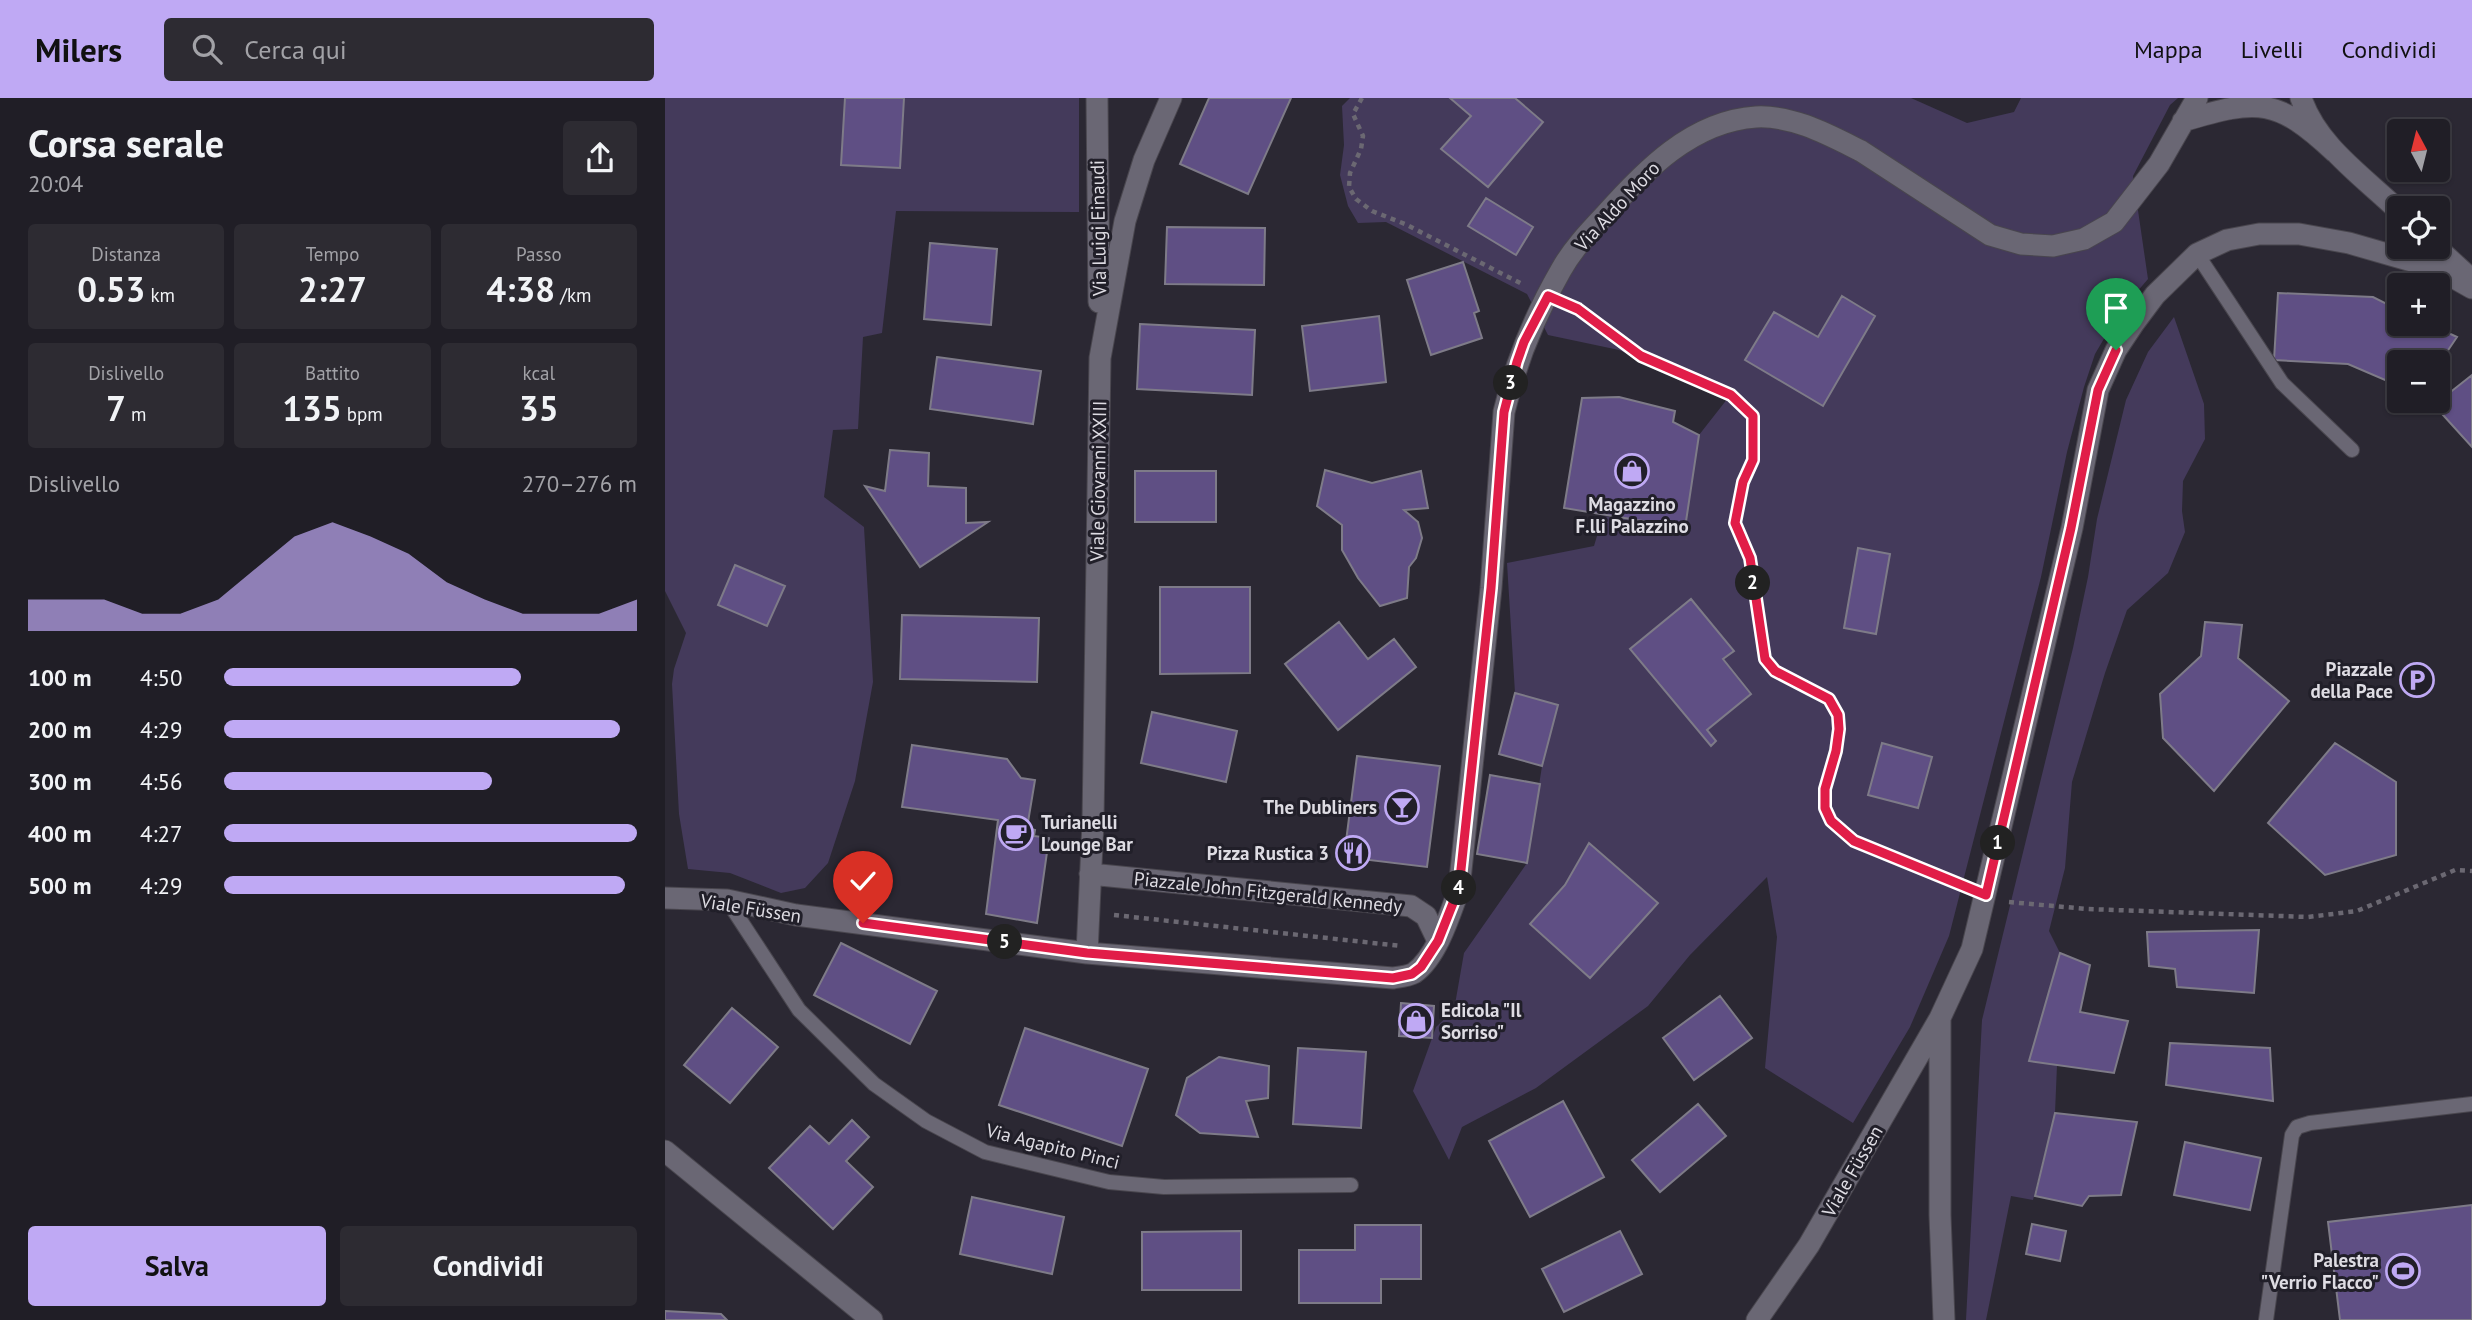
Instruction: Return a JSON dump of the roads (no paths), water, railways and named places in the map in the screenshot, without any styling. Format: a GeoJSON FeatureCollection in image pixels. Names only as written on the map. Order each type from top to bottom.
{"type":"FeatureCollection","features":[{"type":"Feature","properties":{"kind":"street","name":"Via Luigi Einaudi"},"geometry":{"type":"LineString","coordinates":[[1097,98],[1100,358]]}},
{"type":"Feature","properties":{"kind":"street","name":"Viale Giovanni XXIII"},"geometry":{"type":"LineString","coordinates":[[1087,953],[1094,809],[1100,358],[1125,221],[1144,160],[1171,98]]}},
{"type":"Feature","properties":{"kind":"street","name":"Via Aldo Moro"},"geometry":{"type":"LineString","coordinates":[[1436,945],[1459,888],[1491,588],[1504,412],[1524,342],[1561,269],[1581,241],[1642,175],[1666,154],[1710,128],[1758,117],[1804,124],[1861,151],[1990,235],[2037,246],[2053,246],[2084,239],[2114,222],[2159,164],[2197,98]]}},
{"type":"Feature","properties":{"kind":"street","name":"Via Aldo Moro"},"geometry":{"type":"LineString","coordinates":[[2183,121],[2209,98]]}},
{"type":"Feature","properties":{"kind":"street"},"geometry":{"type":"LineString","coordinates":[[2183,121],[2219,103],[2241,98],[2277,104],[2298,116],[2387,200]]}},
{"type":"Feature","properties":{"kind":"street"},"geometry":{"type":"LineString","coordinates":[[2301,98],[2315,129],[2335,152]]}},
{"type":"Feature","properties":{"kind":"street","name":"Viale Füssen"},"geometry":{"type":"LineString","coordinates":[[1757,1320],[1809,1245],[1940,1018],[1972,949],[2071,528],[2098,390],[2116,350],[2141,312],[2197,254],[2216,244],[2239,237],[2269,234],[2315,236],[2416,262],[2449,275],[2472,288]]}},
{"type":"Feature","properties":{"kind":"street"},"geometry":{"type":"LineString","coordinates":[[2450,259],[2472,280]]}},
{"type":"Feature","properties":{"kind":"street","name":"Piazzale John Fitzgerald Kennedy"},"geometry":{"type":"LineString","coordinates":[[1090,874],[1411,906],[1426,916],[1436,945]]}},
{"type":"Feature","properties":{"kind":"street","name":"Viale Füssen"},"geometry":{"type":"LineString","coordinates":[[665,898],[727,900],[796,915],[1087,953]]}},
{"type":"Feature","properties":{"kind":"street"},"geometry":{"type":"LineString","coordinates":[[1087,953],[1393,978],[1412,974],[1436,945]]}},
{"type":"Feature","properties":{"kind":"street","name":"Viale Füssen"},"geometry":{"type":"LineString","coordinates":[[1940,1018],[1940,1215],[1944,1320]]}},
{"type":"Feature","properties":{"kind":"street"},"geometry":{"type":"LineString","coordinates":[[665,1151],[873,1320]]}},
{"type":"Feature","properties":{"kind":"lane"},"geometry":{"type":"LineString","coordinates":[[2197,254],[2282,383],[2352,450]]}},
{"type":"Feature","properties":{"kind":"lane","name":"Via Agapito Pinci"},"geometry":{"type":"LineString","coordinates":[[727,900],[799,1010],[874,1084],[926,1121],[985,1152],[1109,1182],[1164,1187],[1351,1185]]}},
{"type":"Feature","properties":{"kind":"lane"},"geometry":{"type":"LineString","coordinates":[[2266,1320],[2292,1135],[2297,1127],[2310,1123],[2472,1104]]}},
{"type":"Feature","properties":{"kind":"place","name":"Magazzino F.lli Palazzino"},"geometry":{"type":"Point","coordinates":[1632,471]}},
{"type":"Feature","properties":{"kind":"place","name":"Piazzale della Pace"},"geometry":{"type":"Point","coordinates":[2417,680]}},
{"type":"Feature","properties":{"kind":"place","name":"The Dubliners"},"geometry":{"type":"Point","coordinates":[1402,807]}},
{"type":"Feature","properties":{"kind":"place","name":"Turianelli Lounge Bar"},"geometry":{"type":"Point","coordinates":[1016,833]}},
{"type":"Feature","properties":{"kind":"place","name":"Pizza Rustica 3"},"geometry":{"type":"Point","coordinates":[1353,853]}},
{"type":"Feature","properties":{"kind":"place","name":"Edicola \"Il Sorriso\""},"geometry":{"type":"Point","coordinates":[1416,1021]}},
{"type":"Feature","properties":{"kind":"place","name":"Palestra \"Verrio Flacco\""},"geometry":{"type":"Point","coordinates":[2403,1271]}}]}
